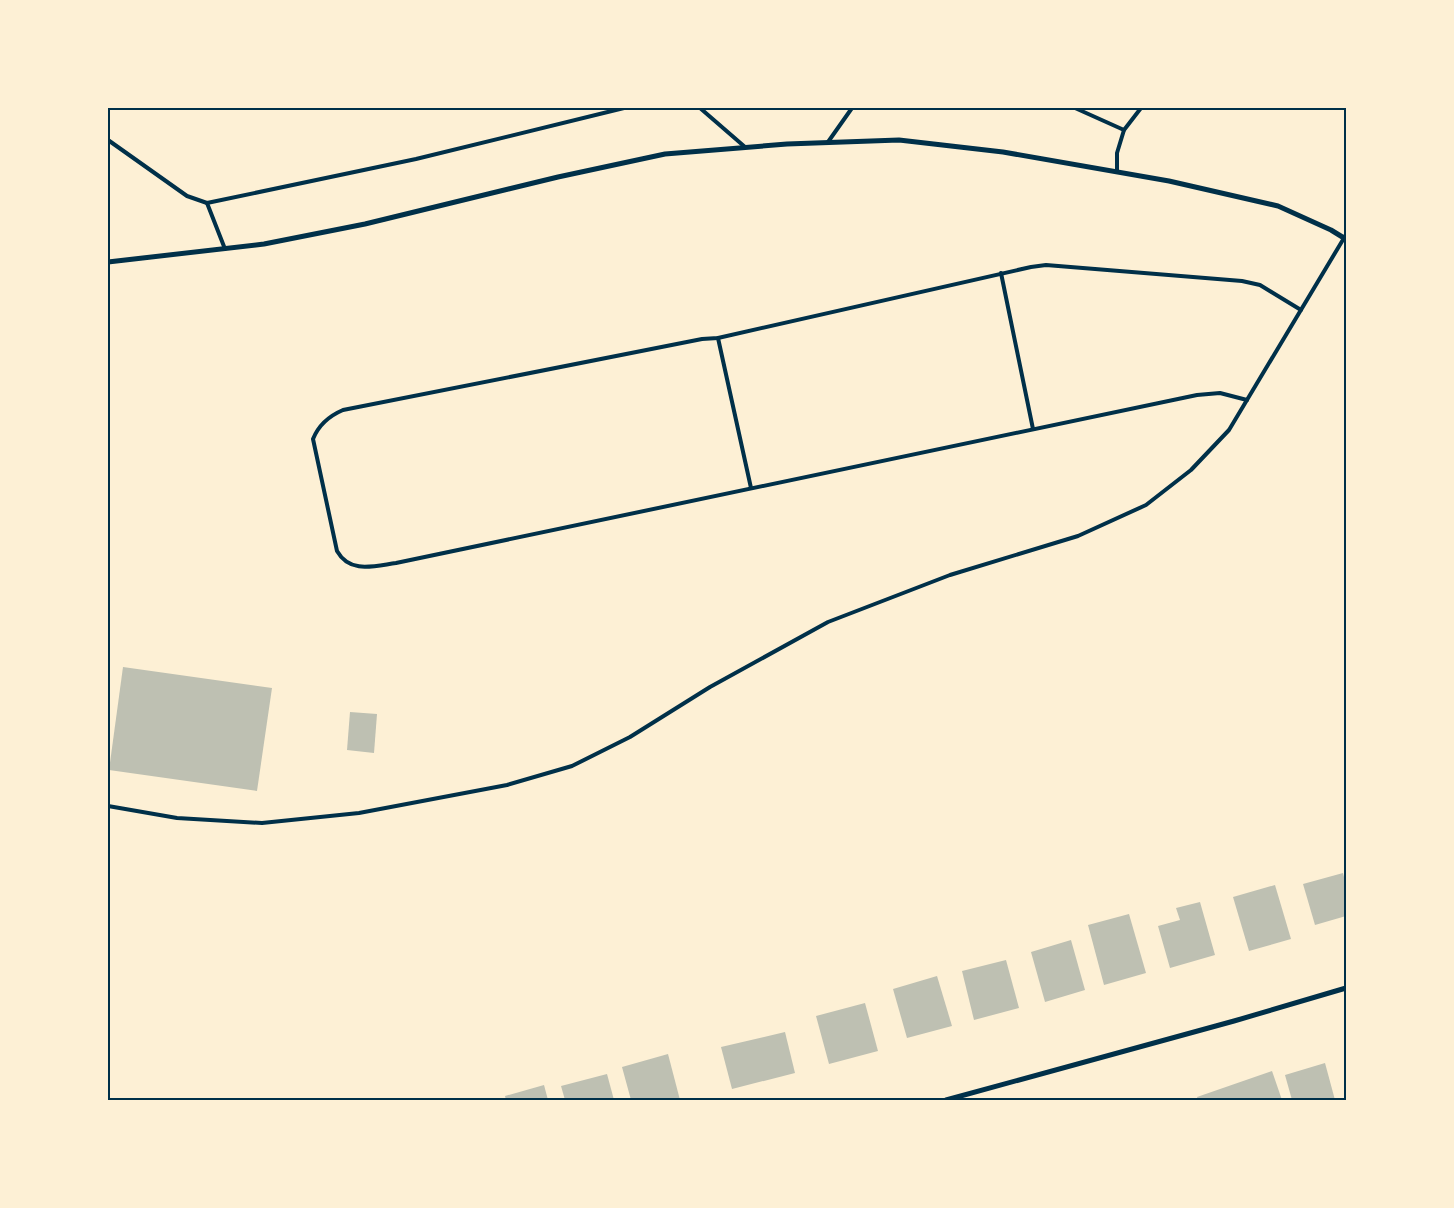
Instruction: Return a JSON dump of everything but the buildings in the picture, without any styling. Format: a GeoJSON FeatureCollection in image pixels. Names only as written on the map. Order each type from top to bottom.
{"type":"FeatureCollection","features":[{"type":"Feature","properties":{"kind":"street"},"geometry":{"type":"LineString","coordinates":[[108,262],[264,244],[365,224],[558,177],[665,154],[828,142],[899,140],[1003,152],[1169,181],[1278,206],[1345,237]]}},
{"type":"Feature","properties":{"kind":"street"},"geometry":{"type":"LineString","coordinates":[[946,1100],[1234,1021],[1346,988]]}},
{"type":"Feature","properties":{"kind":"lane"},"geometry":{"type":"LineString","coordinates":[[108,140],[187,196],[208,203],[416,159],[624,108]]}},
{"type":"Feature","properties":{"kind":"lane"},"geometry":{"type":"LineString","coordinates":[[700,108],[745,147]]}},
{"type":"Feature","properties":{"kind":"lane"},"geometry":{"type":"LineString","coordinates":[[828,142],[852,108]]}},
{"type":"Feature","properties":{"kind":"lane"},"geometry":{"type":"LineString","coordinates":[[1075,108],[1124,130]]}},
{"type":"Feature","properties":{"kind":"lane"},"geometry":{"type":"LineString","coordinates":[[1117,172],[1117,153],[1124,130],[1141,108]]}},
{"type":"Feature","properties":{"kind":"lane"},"geometry":{"type":"LineString","coordinates":[[208,203],[225,249]]}},
{"type":"Feature","properties":{"kind":"lane"},"geometry":{"type":"LineString","coordinates":[[108,806],[177,818],[262,823],[359,813],[507,785],[572,766],[630,736],[710,687],[828,622],[950,576],[1078,536],[1146,505],[1191,470],[1229,430],[1345,237]]}},
{"type":"Feature","properties":{"kind":"lane"},"geometry":{"type":"LineString","coordinates":[[1247,400],[1220,393],[1197,395],[396,563],[357,567],[347,564],[337,551],[313,439],[321,424],[330,416],[353,408],[702,339],[718,338],[1032,266],[1046,265],[1242,281],[1260,286],[1301,310]]}},
{"type":"Feature","properties":{"kind":"lane"},"geometry":{"type":"LineString","coordinates":[[1001,273],[1033,429]]}},
{"type":"Feature","properties":{"kind":"lane"},"geometry":{"type":"LineString","coordinates":[[718,338],[751,488]]}}]}
